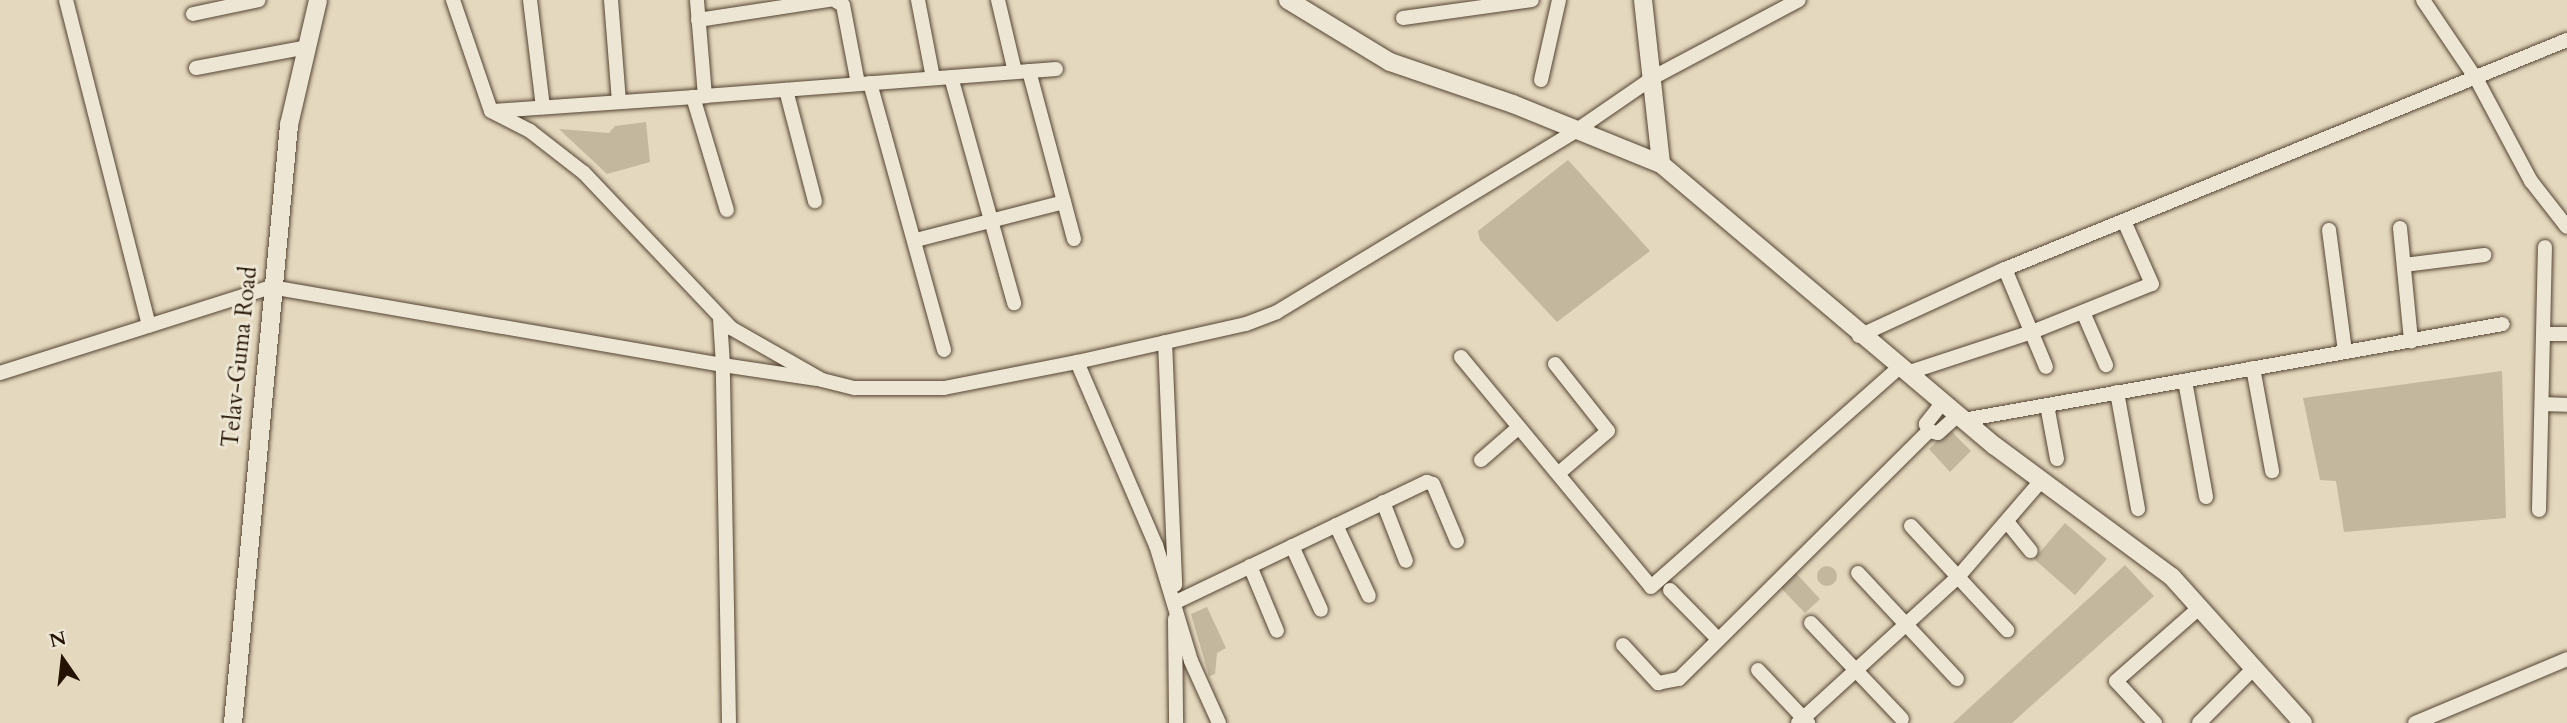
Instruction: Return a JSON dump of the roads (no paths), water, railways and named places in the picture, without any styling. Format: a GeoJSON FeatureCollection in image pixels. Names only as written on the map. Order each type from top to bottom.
{"type":"FeatureCollection","features":[{"type":"Feature","properties":{"kind":"street"},"geometry":{"type":"LineString","coordinates":[[66,0],[149,326]]}},
{"type":"Feature","properties":{"kind":"street"},"geometry":{"type":"LineString","coordinates":[[193,14],[259,0]]}},
{"type":"Feature","properties":{"kind":"street","name":"Telav-Guma Road"},"geometry":{"type":"LineString","coordinates":[[233,723],[271,287],[289,125],[318,0]]}},
{"type":"Feature","properties":{"kind":"street"},"geometry":{"type":"LineString","coordinates":[[453,0],[491,111],[530,131],[584,173],[720,318],[822,380]]}},
{"type":"Feature","properties":{"kind":"street"},"geometry":{"type":"LineString","coordinates":[[530,0],[543,107]]}},
{"type":"Feature","properties":{"kind":"street"},"geometry":{"type":"LineString","coordinates":[[611,0],[619,102]]}},
{"type":"Feature","properties":{"kind":"street"},"geometry":{"type":"LineString","coordinates":[[697,0],[699,96],[727,210]]}},
{"type":"Feature","properties":{"kind":"street"},"geometry":{"type":"LineString","coordinates":[[698,20],[832,0],[843,5],[864,84],[916,240],[944,350]]}},
{"type":"Feature","properties":{"kind":"street"},"geometry":{"type":"LineString","coordinates":[[918,0],[933,78]]}},
{"type":"Feature","properties":{"kind":"street"},"geometry":{"type":"LineString","coordinates":[[998,0],[1065,202],[1074,239]]}},
{"type":"Feature","properties":{"kind":"street"},"geometry":{"type":"LineString","coordinates":[[1290,0],[1391,62],[1577,130],[1661,164],[1859,336],[2041,481],[2172,577],[2303,723]]}},
{"type":"Feature","properties":{"kind":"street"},"geometry":{"type":"LineString","coordinates":[[1403,18],[1532,0]]}},
{"type":"Feature","properties":{"kind":"street"},"geometry":{"type":"LineString","coordinates":[[1541,80],[1559,0]]}},
{"type":"Feature","properties":{"kind":"street"},"geometry":{"type":"LineString","coordinates":[[1643,0],[1654,77],[1661,164]]}},
{"type":"Feature","properties":{"kind":"street"},"geometry":{"type":"LineString","coordinates":[[0,373],[271,287],[822,380],[855,388],[919,391],[1077,362],[1277,312],[1577,130],[1654,77],[1799,0]]}},
{"type":"Feature","properties":{"kind":"street"},"geometry":{"type":"LineString","coordinates":[[2423,0],[2477,80],[2531,181],[2567,228]]}},
{"type":"Feature","properties":{"kind":"street"},"geometry":{"type":"LineString","coordinates":[[1859,336],[2005,269],[2477,80],[2567,40]]}},
{"type":"Feature","properties":{"kind":"street"},"geometry":{"type":"LineString","coordinates":[[196,68],[307,47]]}},
{"type":"Feature","properties":{"kind":"street"},"geometry":{"type":"LineString","coordinates":[[491,111],[1056,69]]}},
{"type":"Feature","properties":{"kind":"street"},"geometry":{"type":"LineString","coordinates":[[951,77],[1014,303]]}},
{"type":"Feature","properties":{"kind":"street"},"geometry":{"type":"LineString","coordinates":[[786,90],[815,201]]}},
{"type":"Feature","properties":{"kind":"street"},"geometry":{"type":"LineString","coordinates":[[916,240],[1065,202]]}},
{"type":"Feature","properties":{"kind":"street"},"geometry":{"type":"LineString","coordinates":[[1461,358],[1651,587],[1904,370],[2032,332],[2152,284],[2124,221]]}},
{"type":"Feature","properties":{"kind":"street"},"geometry":{"type":"LineString","coordinates":[[2400,228],[2411,341]]}},
{"type":"Feature","properties":{"kind":"street"},"geometry":{"type":"LineString","coordinates":[[2329,230],[2344,352]]}},
{"type":"Feature","properties":{"kind":"street"},"geometry":{"type":"LineString","coordinates":[[2539,510],[2545,247]]}},
{"type":"Feature","properties":{"kind":"street"},"geometry":{"type":"LineString","coordinates":[[2404,265],[2484,255]]}},
{"type":"Feature","properties":{"kind":"street"},"geometry":{"type":"LineString","coordinates":[[2005,269],[2046,367]]}},
{"type":"Feature","properties":{"kind":"street"},"geometry":{"type":"LineString","coordinates":[[2083,312],[2106,365]]}},
{"type":"Feature","properties":{"kind":"street"},"geometry":{"type":"LineString","coordinates":[[720,318],[729,723]]}},
{"type":"Feature","properties":{"kind":"street"},"geometry":{"type":"LineString","coordinates":[[1929,431],[1938,433],[1961,417],[2047,405],[2503,324]]}},
{"type":"Feature","properties":{"kind":"street"},"geometry":{"type":"LineString","coordinates":[[2544,334],[2567,334]]}},
{"type":"Feature","properties":{"kind":"street"},"geometry":{"type":"LineString","coordinates":[[1165,342],[1175,602],[1176,723]]}},
{"type":"Feature","properties":{"kind":"street"},"geometry":{"type":"LineString","coordinates":[[1077,362],[1156,545],[1191,661],[1219,723]]}},
{"type":"Feature","properties":{"kind":"street"},"geometry":{"type":"LineString","coordinates":[[1555,364],[1608,431],[1559,473]]}},
{"type":"Feature","properties":{"kind":"street"},"geometry":{"type":"LineString","coordinates":[[2253,368],[2272,471]]}},
{"type":"Feature","properties":{"kind":"street"},"geometry":{"type":"LineString","coordinates":[[2185,381],[2206,497]]}},
{"type":"Feature","properties":{"kind":"street"},"geometry":{"type":"LineString","coordinates":[[2117,392],[2138,509]]}},
{"type":"Feature","properties":{"kind":"street"},"geometry":{"type":"LineString","coordinates":[[1929,431],[1926,424],[1943,402]]}},
{"type":"Feature","properties":{"kind":"street"},"geometry":{"type":"LineString","coordinates":[[2542,404],[2567,405]]}},
{"type":"Feature","properties":{"kind":"street"},"geometry":{"type":"LineString","coordinates":[[2047,405],[2057,459]]}},
{"type":"Feature","properties":{"kind":"street"},"geometry":{"type":"LineString","coordinates":[[1481,460],[1519,427]]}},
{"type":"Feature","properties":{"kind":"street"},"geometry":{"type":"LineString","coordinates":[[1623,645],[1658,683],[1668,684],[1718,639],[1929,431]]}},
{"type":"Feature","properties":{"kind":"street"},"geometry":{"type":"LineString","coordinates":[[1758,670],[1803,721],[1958,577],[2008,523],[2041,481]]}},
{"type":"Feature","properties":{"kind":"street"},"geometry":{"type":"LineString","coordinates":[[1175,602],[1383,502],[1433,484],[1457,541]]}},
{"type":"Feature","properties":{"kind":"street"},"geometry":{"type":"LineString","coordinates":[[1383,502],[1406,561]]}},
{"type":"Feature","properties":{"kind":"street"},"geometry":{"type":"LineString","coordinates":[[2008,523],[2031,551]]}},
{"type":"Feature","properties":{"kind":"street"},"geometry":{"type":"LineString","coordinates":[[1336,525],[1368,596]]}},
{"type":"Feature","properties":{"kind":"street"},"geometry":{"type":"LineString","coordinates":[[1911,526],[2007,630]]}},
{"type":"Feature","properties":{"kind":"street"},"geometry":{"type":"LineString","coordinates":[[1292,546],[1321,610]]}},
{"type":"Feature","properties":{"kind":"street"},"geometry":{"type":"LineString","coordinates":[[1250,566],[1277,631]]}},
{"type":"Feature","properties":{"kind":"street"},"geometry":{"type":"LineString","coordinates":[[1858,573],[1957,679]]}},
{"type":"Feature","properties":{"kind":"street"},"geometry":{"type":"LineString","coordinates":[[1670,590],[1718,639]]}},
{"type":"Feature","properties":{"kind":"street"},"geometry":{"type":"LineString","coordinates":[[2155,723],[2116,681],[2199,608]]}},
{"type":"Feature","properties":{"kind":"street"},"geometry":{"type":"LineString","coordinates":[[1811,623],[1902,719]]}},
{"type":"Feature","properties":{"kind":"street"},"geometry":{"type":"LineString","coordinates":[[2415,723],[2567,659]]}},
{"type":"Feature","properties":{"kind":"street"},"geometry":{"type":"LineString","coordinates":[[2199,723],[2253,669]]}}]}
